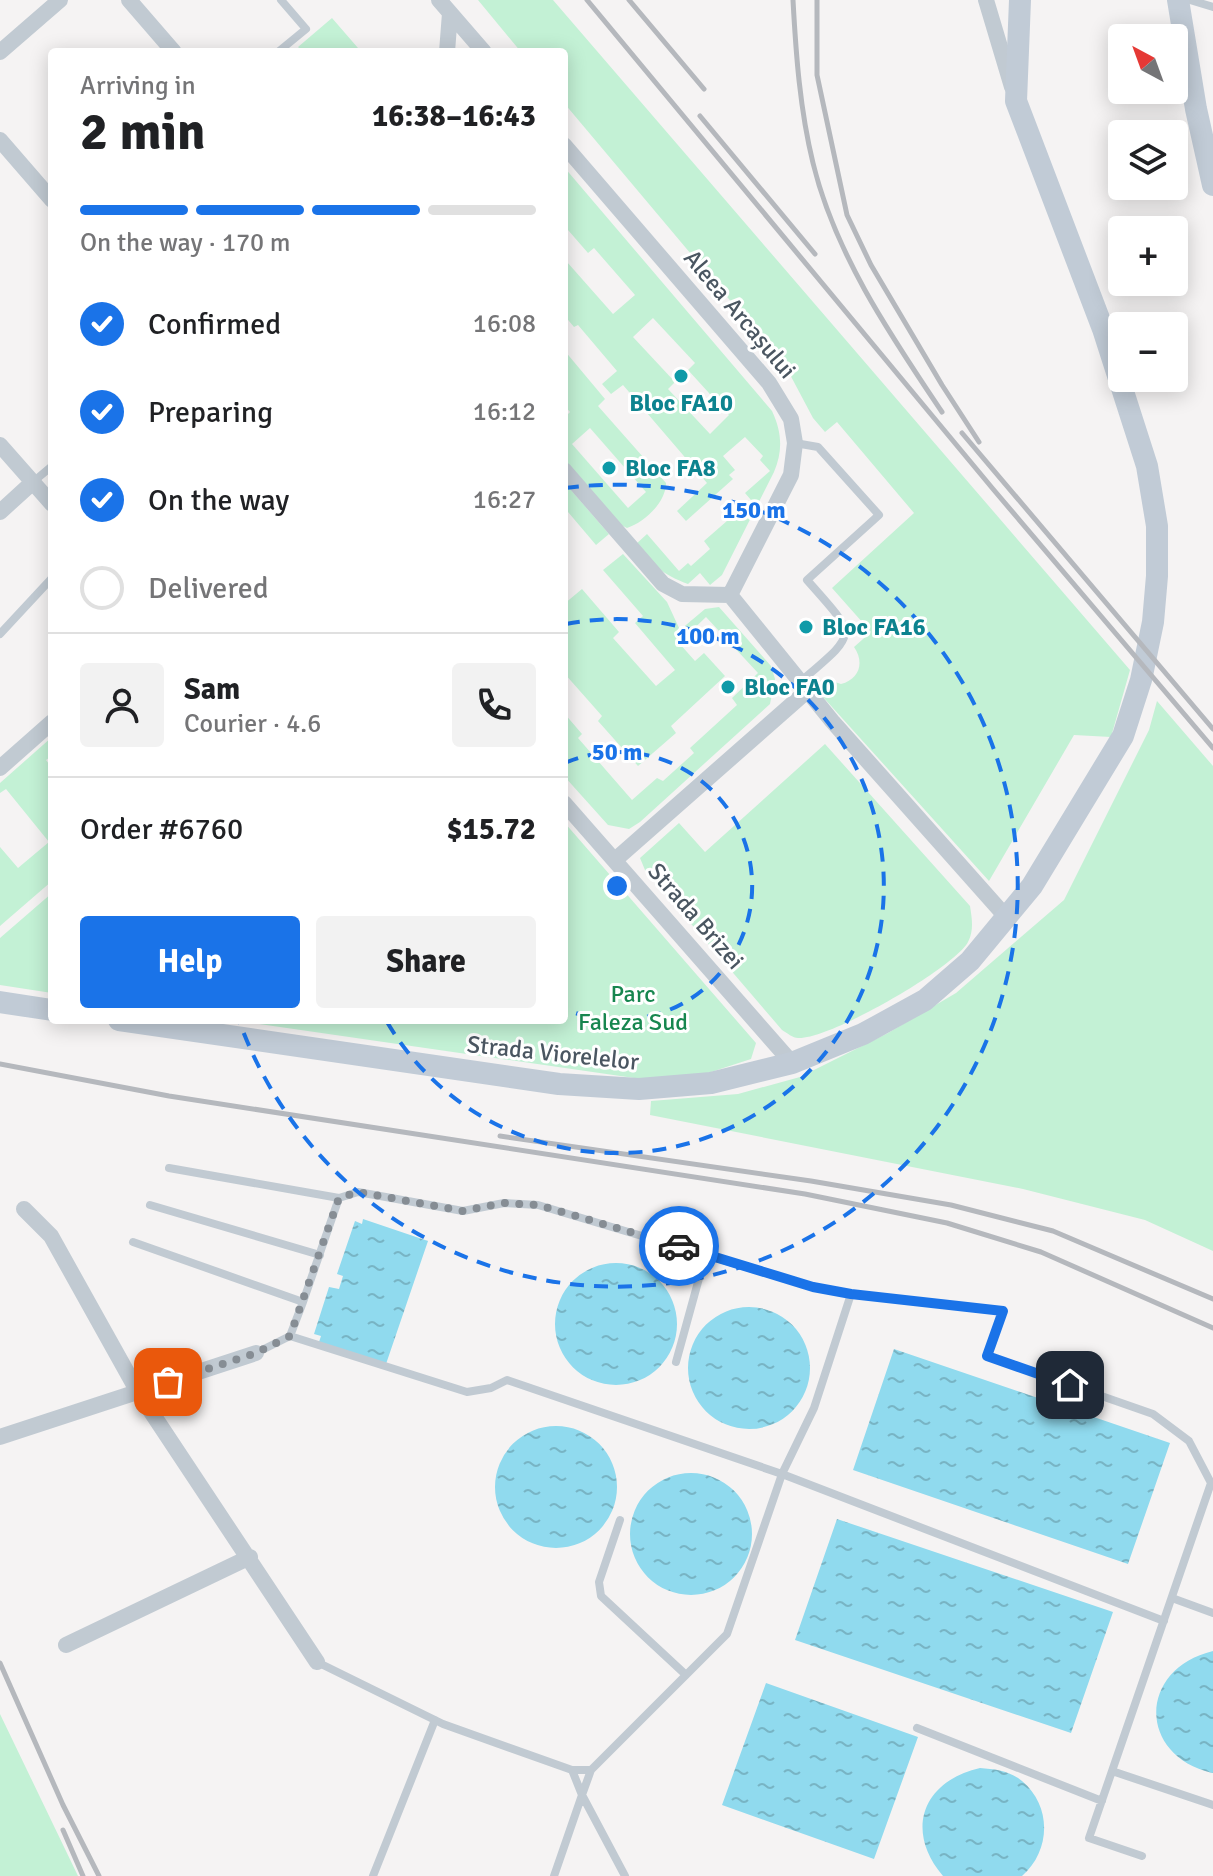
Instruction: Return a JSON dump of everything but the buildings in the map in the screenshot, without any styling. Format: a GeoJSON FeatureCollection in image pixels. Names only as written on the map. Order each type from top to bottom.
{"type":"FeatureCollection","features":[{"type":"Feature","properties":{"kind":"street"},"geometry":{"type":"LineString","coordinates":[[0,52],[60,0]]}},
{"type":"Feature","properties":{"kind":"street"},"geometry":{"type":"LineString","coordinates":[[129,0],[171,48]]}},
{"type":"Feature","properties":{"kind":"street"},"geometry":{"type":"LineString","coordinates":[[986,0],[1016,101]]}},
{"type":"Feature","properties":{"kind":"street"},"geometry":{"type":"LineString","coordinates":[[1016,101],[1020,0]]}},
{"type":"Feature","properties":{"kind":"street"},"geometry":{"type":"LineString","coordinates":[[1178,0],[1193,96],[1213,185]]}},
{"type":"Feature","properties":{"kind":"street"},"geometry":{"type":"LineString","coordinates":[[444,6],[447,48]]}},
{"type":"Feature","properties":{"kind":"street"},"geometry":{"type":"LineString","coordinates":[[444,6],[481,48]]}},
{"type":"Feature","properties":{"kind":"street","name":"Strada Viorelelor"},"geometry":{"type":"LineString","coordinates":[[146,1024],[559,1084],[639,1089],[711,1083],[792,1063],[863,1034],[925,1000],[970,961],[1032,886],[1123,736],[1141,680],[1153,622],[1157,526],[1147,466],[1103,329],[1016,101]]}},
{"type":"Feature","properties":{"kind":"street"},"geometry":{"type":"LineString","coordinates":[[0,140],[48,195]]}},
{"type":"Feature","properties":{"kind":"street","name":"Aleea Arcașului"},"geometry":{"type":"LineString","coordinates":[[568,150],[769,383],[791,419],[795,443],[791,475],[730,595]]}},
{"type":"Feature","properties":{"kind":"street"},"geometry":{"type":"LineString","coordinates":[[0,445],[48,499]]}},
{"type":"Feature","properties":{"kind":"street"},"geometry":{"type":"LineString","coordinates":[[568,475],[663,584],[682,594],[730,595],[804,686],[1007,918]]}},
{"type":"Feature","properties":{"kind":"street"},"geometry":{"type":"LineString","coordinates":[[0,512],[33,482]]}},
{"type":"Feature","properties":{"kind":"street"},"geometry":{"type":"LineString","coordinates":[[615,860],[804,686]]}},
{"type":"Feature","properties":{"kind":"street"},"geometry":{"type":"LineString","coordinates":[[0,768],[48,726]]}},
{"type":"Feature","properties":{"kind":"street","name":"Strada Brizei"},"geometry":{"type":"LineString","coordinates":[[568,807],[792,1063]]}},
{"type":"Feature","properties":{"kind":"street"},"geometry":{"type":"LineString","coordinates":[[0,1002],[48,1009]]}},
{"type":"Feature","properties":{"kind":"street"},"geometry":{"type":"LineString","coordinates":[[24,1209],[51,1236],[138,1392],[317,1662]]}},
{"type":"Feature","properties":{"kind":"street"},"geometry":{"type":"LineString","coordinates":[[0,1437],[256,1353]]}},
{"type":"Feature","properties":{"kind":"street"},"geometry":{"type":"LineString","coordinates":[[66,1645],[250,1557]]}},
{"type":"Feature","properties":{"kind":"lane"},"geometry":{"type":"LineString","coordinates":[[281,0],[306,29],[283,48]]}},
{"type":"Feature","properties":{"kind":"lane"},"geometry":{"type":"LineString","coordinates":[[1190,0],[1213,7]]}},
{"type":"Feature","properties":{"kind":"lane"},"geometry":{"type":"LineString","coordinates":[[795,443],[818,447],[879,515],[807,580],[844,622],[847,631],[842,645],[804,686]]}},
{"type":"Feature","properties":{"kind":"lane"},"geometry":{"type":"LineString","coordinates":[[33,482],[48,469]]}},
{"type":"Feature","properties":{"kind":"lane"},"geometry":{"type":"LineString","coordinates":[[0,634],[48,582]]}},
{"type":"Feature","properties":{"kind":"lane"},"geometry":{"type":"LineString","coordinates":[[169,1168],[339,1198],[358,1192],[463,1211],[504,1203],[538,1205],[813,1287],[1003,1311],[987,1356],[1153,1414],[1189,1441],[1211,1483],[1089,1838],[1142,1856]]}},
{"type":"Feature","properties":{"kind":"lane"},"geometry":{"type":"LineString","coordinates":[[256,1353],[290,1336],[339,1198]]}},
{"type":"Feature","properties":{"kind":"lane"},"geometry":{"type":"LineString","coordinates":[[150,1205],[320,1255]]}},
{"type":"Feature","properties":{"kind":"lane"},"geometry":{"type":"LineString","coordinates":[[133,1242],[303,1302]]}},
{"type":"Feature","properties":{"kind":"lane"},"geometry":{"type":"LineString","coordinates":[[676,1362],[706,1253]]}},
{"type":"Feature","properties":{"kind":"lane"},"geometry":{"type":"LineString","coordinates":[[554,1876],[591,1770],[727,1634],[782,1474],[814,1408],[851,1294]]}},
{"type":"Feature","properties":{"kind":"lane"},"geometry":{"type":"LineString","coordinates":[[290,1336],[467,1392],[491,1388],[507,1380],[782,1474],[1164,1621]]}},
{"type":"Feature","properties":{"kind":"lane"},"geometry":{"type":"LineString","coordinates":[[620,1520],[599,1582],[601,1596],[686,1675]]}},
{"type":"Feature","properties":{"kind":"lane"},"geometry":{"type":"LineString","coordinates":[[1172,1598],[1213,1613]]}},
{"type":"Feature","properties":{"kind":"lane"},"geometry":{"type":"LineString","coordinates":[[317,1662],[435,1720],[572,1770],[591,1770]]}},
{"type":"Feature","properties":{"kind":"lane"},"geometry":{"type":"LineString","coordinates":[[373,1876],[435,1720]]}},
{"type":"Feature","properties":{"kind":"lane"},"geometry":{"type":"LineString","coordinates":[[917,1728],[1102,1801]]}},
{"type":"Feature","properties":{"kind":"lane"},"geometry":{"type":"LineString","coordinates":[[572,1770],[625,1876]]}},
{"type":"Feature","properties":{"kind":"lane"},"geometry":{"type":"LineString","coordinates":[[1112,1771],[1213,1805]]}},
{"type":"Feature","properties":{"kind":"green space"},"geometry":{"type":"Polygon","coordinates":[[[478,0],[553,0],[1130,670],[1111,737],[1074,735],[989,881],[814,687],[823,678],[841,684],[852,678],[859,664],[854,647],[871,632],[832,588],[914,513],[837,422],[825,432],[813,418],[786,367],[568,108],[568,48],[518,48],[478,0]]]}},
{"type":"Feature","properties":{"kind":"green space"},"geometry":{"type":"Polygon","coordinates":[[[332,18],[358,48],[299,48],[332,18]]]}},
{"type":"Feature","properties":{"kind":"green space"},"geometry":{"type":"Polygon","coordinates":[[[568,172],[772,411],[775,419],[780,449],[774,472],[722,575],[710,585],[700,573],[688,584],[664,573],[635,545],[647,534],[679,571],[688,563],[691,566],[710,549],[704,541],[751,500],[745,493],[770,471],[760,460],[763,456],[745,437],[723,456],[735,470],[729,475],[733,479],[686,521],[677,511],[707,483],[623,385],[611,394],[602,384],[617,371],[578,325],[574,327],[568,320],[568,263],[613,314],[635,295],[594,248],[588,253],[568,230],[568,172]],[[653,318],[633,337],[675,382],[668,389],[710,434],[729,415],[688,370],[695,363],[653,318]]]}},
{"type":"Feature","properties":{"kind":"green space"},"geometry":{"type":"Polygon","coordinates":[[[568,355],[605,399],[598,406],[666,483],[658,504],[641,521],[627,528],[619,524],[568,464],[568,355]],[[590,428],[572,444],[628,508],[646,492],[590,428]]]}},
{"type":"Feature","properties":{"kind":"green space"},"geometry":{"type":"Polygon","coordinates":[[[568,487],[609,534],[596,545],[568,512],[568,487]]]}},
{"type":"Feature","properties":{"kind":"green space"},"geometry":{"type":"Polygon","coordinates":[[[623,554],[667,602],[680,630],[705,609],[719,607],[771,666],[775,679],[770,704],[629,829],[608,825],[568,780],[568,718],[582,734],[578,738],[632,800],[657,778],[663,781],[694,753],[690,748],[737,705],[732,698],[758,673],[706,617],[679,643],[695,661],[704,653],[725,676],[671,726],[676,733],[638,766],[598,721],[602,716],[568,678],[568,601],[582,589],[619,632],[613,638],[656,686],[675,670],[635,623],[643,616],[603,570],[623,554]]]}},
{"type":"Feature","properties":{"kind":"green space"},"geometry":{"type":"Polygon","coordinates":[[[1157,701],[1213,766],[1213,1251],[1145,1220],[1023,1189],[650,1115],[651,1101],[738,1094],[800,1077],[888,1033],[956,993],[1064,900],[1149,730],[1157,701]]]}},
{"type":"Feature","properties":{"kind":"green space"},"geometry":{"type":"Polygon","coordinates":[[[48,741],[48,841],[6,789],[0,793],[0,783],[48,741]]]}},
{"type":"Feature","properties":{"kind":"green space"},"geometry":{"type":"Polygon","coordinates":[[[825,744],[970,906],[972,929],[968,942],[958,954],[916,984],[836,1028],[798,1038],[782,1030],[645,870],[640,858],[679,823],[705,852],[825,744]]]}},
{"type":"Feature","properties":{"kind":"green space","name":"Parc Faleza Sud"},"geometry":{"type":"Polygon","coordinates":[[[568,827],[756,1043],[751,1059],[708,1073],[641,1079],[259,1024],[568,1024],[568,827]]]}},
{"type":"Feature","properties":{"kind":"green space"},"geometry":{"type":"Polygon","coordinates":[[[48,843],[48,884],[0,926],[0,847],[18,868],[48,843]]]}},
{"type":"Feature","properties":{"kind":"green space"},"geometry":{"type":"Polygon","coordinates":[[[48,896],[48,992],[0,985],[0,938],[48,896]]]}},
{"type":"Feature","properties":{"kind":"green space"},"geometry":{"type":"Polygon","coordinates":[[[0,1714],[78,1876],[0,1876],[0,1714]]]}},
{"type":"Feature","properties":{"kind":"water"},"geometry":{"type":"Polygon","coordinates":[[[363,1219],[428,1241],[386,1364],[319,1342],[321,1336],[314,1334],[329,1287],[339,1289],[343,1276],[337,1274],[355,1221],[362,1224],[363,1219]]]}},
{"type":"Feature","properties":{"kind":"water"},"geometry":{"type":"Polygon","coordinates":[[[616,1263],[639,1268],[659,1281],[672,1301],[677,1324],[672,1347],[659,1367],[639,1380],[616,1385],[593,1380],[573,1367],[560,1347],[555,1324],[560,1301],[573,1281],[593,1268],[616,1263]]]}},
{"type":"Feature","properties":{"kind":"water"},"geometry":{"type":"Polygon","coordinates":[[[749,1307],[772,1312],[792,1325],[805,1345],[810,1368],[805,1391],[792,1411],[772,1424],[749,1429],[726,1424],[706,1411],[693,1391],[688,1368],[693,1345],[706,1325],[726,1312],[749,1307]]]}},
{"type":"Feature","properties":{"kind":"water"},"geometry":{"type":"Polygon","coordinates":[[[894,1349],[1170,1443],[1128,1564],[853,1470],[894,1349]]]}},
{"type":"Feature","properties":{"kind":"water"},"geometry":{"type":"Polygon","coordinates":[[[556,1426],[579,1431],[599,1444],[612,1464],[617,1487],[612,1510],[599,1530],[579,1543],[556,1548],[533,1543],[513,1530],[500,1510],[495,1487],[500,1464],[513,1444],[533,1431],[556,1426]]]}},
{"type":"Feature","properties":{"kind":"water"},"geometry":{"type":"Polygon","coordinates":[[[691,1473],[714,1478],[734,1491],[747,1511],[752,1534],[747,1557],[734,1577],[714,1590],[691,1595],[668,1590],[648,1577],[635,1557],[630,1534],[635,1511],[648,1491],[668,1478],[691,1473]]]}},
{"type":"Feature","properties":{"kind":"water"},"geometry":{"type":"Polygon","coordinates":[[[837,1519],[1113,1612],[1071,1733],[795,1640],[837,1519]]]}},
{"type":"Feature","properties":{"kind":"water"},"geometry":{"type":"Polygon","coordinates":[[[1213,1651],[1212,1773],[1187,1763],[1170,1749],[1160,1731],[1156,1712],[1160,1693],[1171,1675],[1188,1661],[1213,1651]]]}},
{"type":"Feature","properties":{"kind":"water"},"geometry":{"type":"Polygon","coordinates":[[[766,1683],[918,1737],[874,1859],[722,1805],[766,1683]]]}},
{"type":"Feature","properties":{"kind":"water"},"geometry":{"type":"Polygon","coordinates":[[[980,1768],[1002,1771],[1017,1778],[1032,1791],[1039,1803],[1043,1815],[1043,1842],[1032,1866],[1022,1876],[943,1876],[924,1842],[923,1825],[933,1796],[960,1774],[980,1768]]]}},
{"type":"Feature","properties":{"kind":"railway"},"geometry":{"type":"LineString","coordinates":[[587,0],[993,489],[1213,748]]}},
{"type":"Feature","properties":{"kind":"railway"},"geometry":{"type":"LineString","coordinates":[[629,0],[704,89]]}},
{"type":"Feature","properties":{"kind":"railway"},"geometry":{"type":"LineString","coordinates":[[793,0],[805,123],[823,197],[835,230],[867,293],[942,412]]}},
{"type":"Feature","properties":{"kind":"railway"},"geometry":{"type":"LineString","coordinates":[[817,0],[817,75],[847,215],[871,265],[979,442]]}},
{"type":"Feature","properties":{"kind":"railway"},"geometry":{"type":"LineString","coordinates":[[700,116],[815,254]]}},
{"type":"Feature","properties":{"kind":"railway"},"geometry":{"type":"LineString","coordinates":[[962,433],[1213,729]]}},
{"type":"Feature","properties":{"kind":"railway"},"geometry":{"type":"LineString","coordinates":[[0,1064],[169,1096],[805,1194],[947,1223],[1041,1252],[1213,1328]]}},
{"type":"Feature","properties":{"kind":"railway"},"geometry":{"type":"LineString","coordinates":[[500,1136],[811,1181],[951,1205],[1053,1231],[1213,1299]]}},
{"type":"Feature","properties":{"kind":"railway"},"geometry":{"type":"LineString","coordinates":[[0,1663],[63,1805],[99,1876]]}},
{"type":"Feature","properties":{"kind":"railway"},"geometry":{"type":"LineString","coordinates":[[63,1830],[83,1876]]}},
{"type":"Feature","properties":{"kind":"way so far"},"geometry":{"type":"LineString","coordinates":[[168,1382],[256,1353],[290,1336],[339,1198],[358,1192],[463,1211],[504,1203],[538,1205],[679,1246]]}},
{"type":"Feature","properties":{"kind":"place","name":"Bloc FA10"},"geometry":{"type":"Point","coordinates":[681,376]}},
{"type":"Feature","properties":{"kind":"place","name":"Bloc FA8"},"geometry":{"type":"Point","coordinates":[609,468]}},
{"type":"Feature","properties":{"kind":"place","name":"Bloc FA16"},"geometry":{"type":"Point","coordinates":[806,627]}},
{"type":"Feature","properties":{"kind":"place","name":"Bloc FA0"},"geometry":{"type":"Point","coordinates":[728,687]}},
{"type":"Feature","properties":{"kind":"route"},"geometry":{"type":"LineString","coordinates":[[679,1246],[813,1287],[1003,1311],[987,1356],[1070,1385]]}}]}
